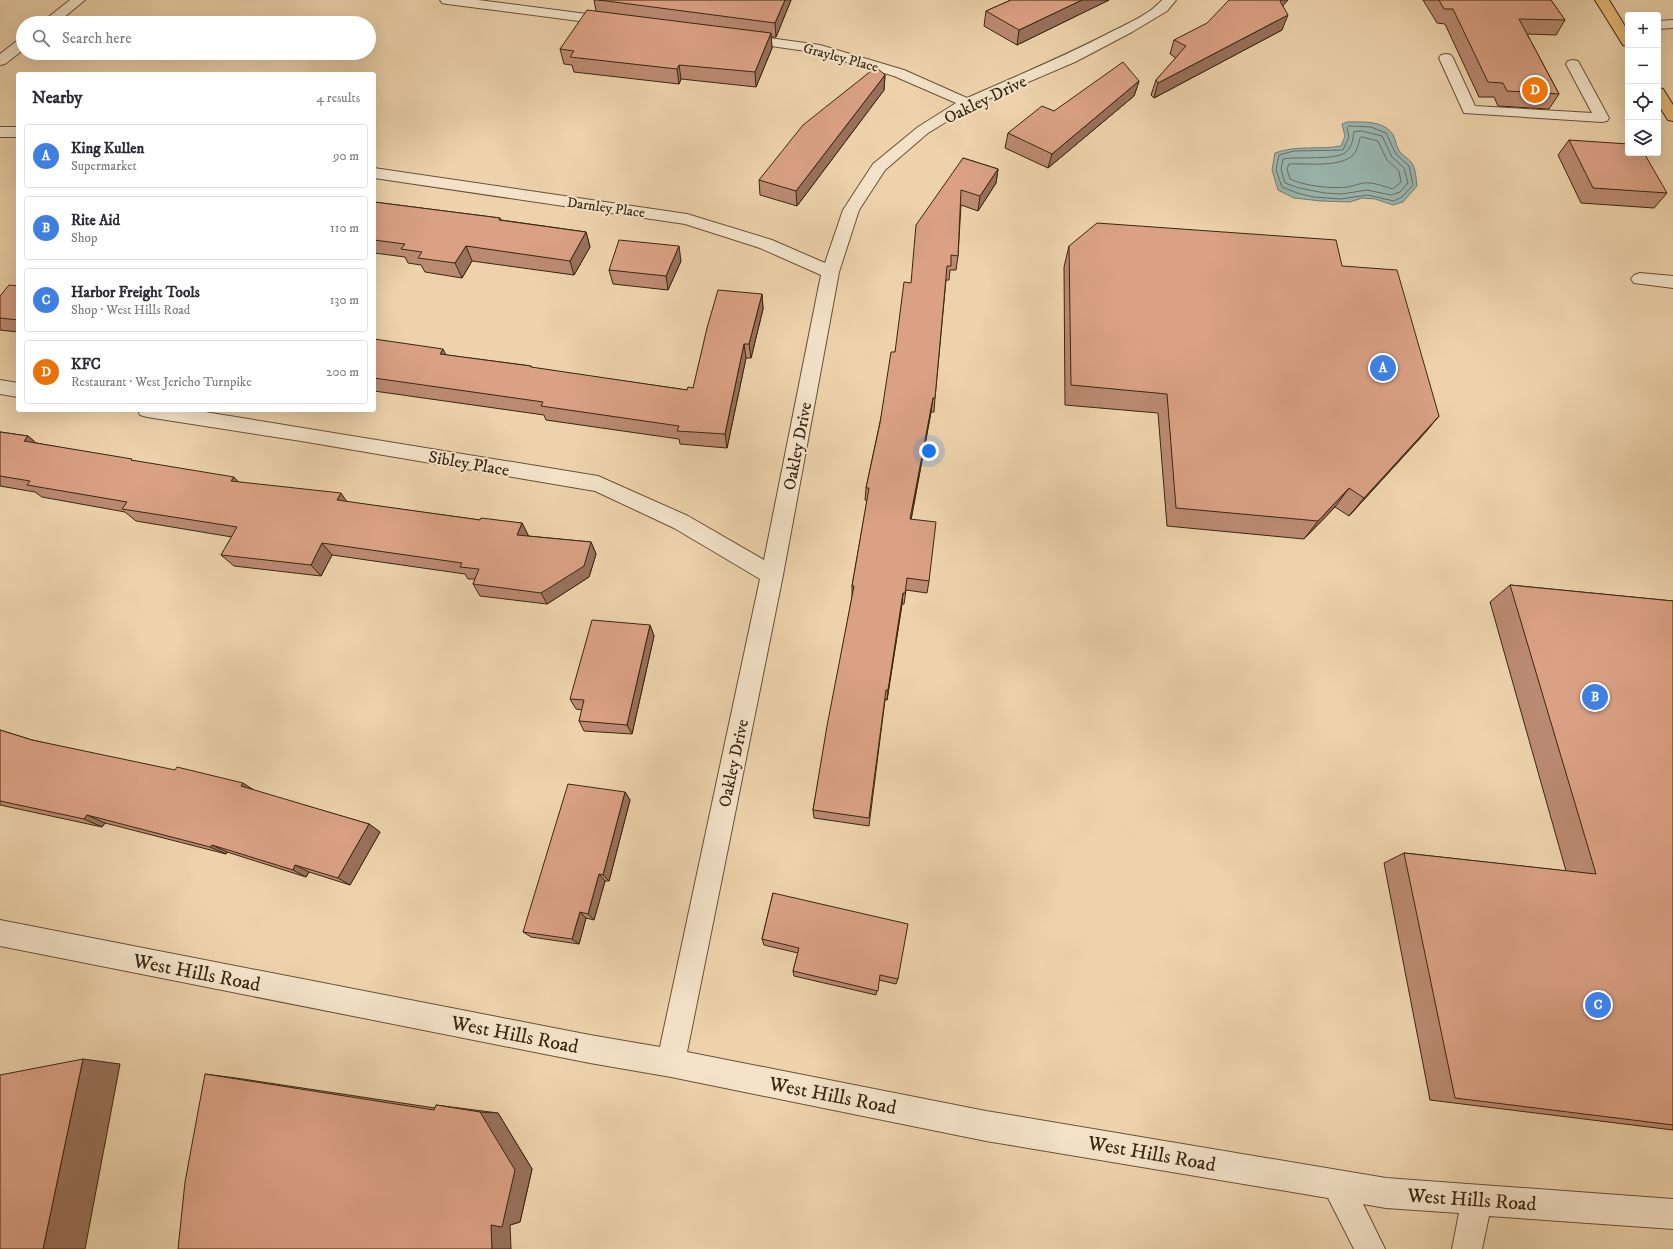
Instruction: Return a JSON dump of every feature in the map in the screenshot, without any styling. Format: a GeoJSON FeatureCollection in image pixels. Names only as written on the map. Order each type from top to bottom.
{"type":"FeatureCollection","features":[{"type":"Feature","properties":{"kind":"main road"},"geometry":{"type":"LineString","coordinates":[[1602,0],[1623,25]]}},
{"type":"Feature","properties":{"kind":"main road"},"geometry":{"type":"LineString","coordinates":[[1661,97],[1673,117]]}},
{"type":"Feature","properties":{"kind":"street"},"geometry":{"type":"LineString","coordinates":[[57,16],[78,0]]}},
{"type":"Feature","properties":{"kind":"street"},"geometry":{"type":"LineString","coordinates":[[447,0],[619,22]]}},
{"type":"Feature","properties":{"kind":"street","name":"Oakley Drive"},"geometry":{"type":"LineString","coordinates":[[671,1063],[772,575],[830,272],[851,210],[879,167],[923,130],[967,104],[1070,59],[1162,8],[1169,0]]}},
{"type":"Feature","properties":{"kind":"street"},"geometry":{"type":"LineString","coordinates":[[1661,24],[1673,24]]}},
{"type":"Feature","properties":{"kind":"street","name":"Grayley Place"},"geometry":{"type":"LineString","coordinates":[[729,37],[815,48],[899,73],[967,104]]}},
{"type":"Feature","properties":{"kind":"street"},"geometry":{"type":"LineString","coordinates":[[0,60],[16,48]]}},
{"type":"Feature","properties":{"kind":"street"},"geometry":{"type":"LineString","coordinates":[[1446,58],[1469,110],[1602,118],[1573,64]]}},
{"type":"Feature","properties":{"kind":"street"},"geometry":{"type":"LineString","coordinates":[[0,132],[16,132]]}},
{"type":"Feature","properties":{"kind":"street","name":"Darnley Place"},"geometry":{"type":"LineString","coordinates":[[376,173],[687,219],[766,244],[830,272]]}},
{"type":"Feature","properties":{"kind":"street"},"geometry":{"type":"LineString","coordinates":[[1640,280],[1673,282]]}},
{"type":"Feature","properties":{"kind":"street"},"geometry":{"type":"LineString","coordinates":[[0,387],[16,390]]}},
{"type":"Feature","properties":{"kind":"street","name":"Sibley Place"},"geometry":{"type":"LineString","coordinates":[[160,412],[598,484],[681,522],[772,575]]}},
{"type":"Feature","properties":{"kind":"street","name":"West Hills Road"},"geometry":{"type":"LineString","coordinates":[[0,933],[559,1043],[671,1063],[986,1126],[1386,1193],[1673,1214]]}},
{"type":"Feature","properties":{"kind":"street"},"geometry":{"type":"LineString","coordinates":[[1337,1184],[1370,1249]]}},
{"type":"Feature","properties":{"kind":"street"},"geometry":{"type":"LineString","coordinates":[[1467,1249],[1477,1199]]}},
{"type":"Feature","properties":{"kind":"water"},"geometry":{"type":"Polygon","coordinates":[[[1347,122],[1366,122],[1378,124],[1389,130],[1393,135],[1399,150],[1411,162],[1416,174],[1417,186],[1403,202],[1393,205],[1375,199],[1362,198],[1350,202],[1321,201],[1294,198],[1278,190],[1272,170],[1275,153],[1299,148],[1341,146],[1345,136],[1342,124],[1347,122]]]}},
{"type":"Feature","properties":{"kind":"building"},"geometry":{"type":"Polygon","coordinates":[[[599,0],[785,0],[775,23],[599,0]]]}},
{"type":"Feature","properties":{"kind":"building"},"geometry":{"type":"Polygon","coordinates":[[[1011,0],[1082,0],[1019,30],[986,11],[1011,0]]]}},
{"type":"Feature","properties":{"kind":"building"},"geometry":{"type":"Polygon","coordinates":[[[1229,0],[1281,0],[1280,1],[1288,15],[1158,83],[1156,80],[1186,46],[1174,40],[1207,23],[1229,0]]]}},
{"type":"Feature","properties":{"kind":"building"},"geometry":{"type":"Polygon","coordinates":[[[1439,0],[1551,0],[1565,20],[1519,19],[1559,94],[1507,91],[1503,83],[1488,82],[1453,9],[1444,9],[1439,0]]]}},
{"type":"Feature","properties":{"kind":"building"},"geometry":{"type":"Polygon","coordinates":[[[587,10],[771,33],[755,72],[679,65],[677,69],[570,57],[574,51],[560,49],[587,10]]]}},
{"type":"Feature","properties":{"kind":"building"},"geometry":{"type":"Polygon","coordinates":[[[1123,62],[1139,81],[1052,154],[1008,133],[1042,106],[1054,111],[1123,62]]]}},
{"type":"Feature","properties":{"kind":"building"},"geometry":{"type":"Polygon","coordinates":[[[876,67],[885,75],[796,191],[759,180],[803,125],[876,67]]]}},
{"type":"Feature","properties":{"kind":"building"},"geometry":{"type":"Polygon","coordinates":[[[1569,140],[1625,144],[1625,156],[1646,156],[1667,193],[1593,188],[1569,140]]]}},
{"type":"Feature","properties":{"kind":"building"},"geometry":{"type":"Polygon","coordinates":[[[963,158],[998,169],[980,196],[961,190],[958,256],[951,255],[951,266],[947,266],[935,398],[933,398],[910,519],[936,522],[929,581],[907,578],[905,593],[903,593],[888,690],[886,690],[869,818],[813,810],[827,726],[854,586],[852,586],[869,488],[866,488],[880,423],[891,352],[895,352],[904,282],[911,283],[916,225],[963,158]]]}},
{"type":"Feature","properties":{"kind":"building"},"geometry":{"type":"Polygon","coordinates":[[[376,202],[500,218],[499,220],[586,232],[570,261],[466,246],[455,263],[418,258],[422,252],[401,249],[405,244],[376,240],[376,202]]]}},
{"type":"Feature","properties":{"kind":"building"},"geometry":{"type":"Polygon","coordinates":[[[1097,223],[1336,240],[1342,266],[1397,270],[1439,416],[1364,498],[1349,488],[1318,521],[1176,508],[1167,394],[1071,385],[1069,246],[1097,223]]]}},
{"type":"Feature","properties":{"kind":"building"},"geometry":{"type":"Polygon","coordinates":[[[619,240],[679,246],[666,276],[609,270],[619,240]]]}},
{"type":"Feature","properties":{"kind":"building"},"geometry":{"type":"Polygon","coordinates":[[[9,285],[16,286],[16,320],[0,318],[0,296],[9,285]]]}},
{"type":"Feature","properties":{"kind":"building"},"geometry":{"type":"Polygon","coordinates":[[[718,290],[762,294],[749,344],[744,344],[725,434],[677,431],[679,426],[541,406],[543,402],[376,378],[376,339],[443,349],[440,354],[531,366],[687,390],[688,387],[693,388],[707,328],[718,290]]]}},
{"type":"Feature","properties":{"kind":"building"},"geometry":{"type":"Polygon","coordinates":[[[0,432],[28,436],[24,441],[234,477],[231,481],[341,493],[337,500],[480,520],[481,518],[522,523],[517,535],[591,542],[584,566],[541,593],[473,584],[479,569],[460,567],[462,563],[322,543],[311,565],[221,555],[237,527],[122,509],[127,502],[27,485],[30,481],[0,476],[0,432]]]}},
{"type":"Feature","properties":{"kind":"building"},"geometry":{"type":"Polygon","coordinates":[[[1510,585],[1673,601],[1673,1125],[1455,1098],[1404,853],[1596,874],[1510,585]]]}},
{"type":"Feature","properties":{"kind":"building"},"geometry":{"type":"Polygon","coordinates":[[[592,620],[650,625],[627,725],[579,721],[584,700],[570,699],[592,620]]]}},
{"type":"Feature","properties":{"kind":"building"},"geometry":{"type":"Polygon","coordinates":[[[0,730],[32,740],[175,770],[177,767],[243,783],[241,786],[369,824],[338,878],[295,865],[293,870],[212,845],[210,847],[87,815],[84,819],[0,801],[0,730]]]}},
{"type":"Feature","properties":{"kind":"building"},"geometry":{"type":"Polygon","coordinates":[[[568,784],[625,792],[603,875],[599,874],[588,914],[580,912],[572,939],[523,932],[568,784]]]}},
{"type":"Feature","properties":{"kind":"building"},"geometry":{"type":"Polygon","coordinates":[[[773,893],[908,924],[898,979],[880,975],[878,991],[793,971],[799,948],[762,939],[773,893]]]}},
{"type":"Feature","properties":{"kind":"building"},"geometry":{"type":"Polygon","coordinates":[[[83,1059],[43,1249],[0,1249],[0,1075],[83,1059]]]}},
{"type":"Feature","properties":{"kind":"building"},"geometry":{"type":"Polygon","coordinates":[[[205,1074],[434,1110],[436,1105],[480,1112],[515,1170],[502,1227],[491,1225],[492,1249],[178,1249],[185,1182],[205,1074]]]}},
{"type":"Feature","properties":{"kind":"place","name":"KFC"},"geometry":{"type":"Point","coordinates":[1535,90]}},
{"type":"Feature","properties":{"kind":"place","name":"King Kullen"},"geometry":{"type":"Point","coordinates":[1383,368]}},
{"type":"Feature","properties":{"kind":"place","name":"Rite Aid"},"geometry":{"type":"Point","coordinates":[1595,697]}},
{"type":"Feature","properties":{"kind":"place","name":"Harbor Freight Tools"},"geometry":{"type":"Point","coordinates":[1598,1005]}}]}
